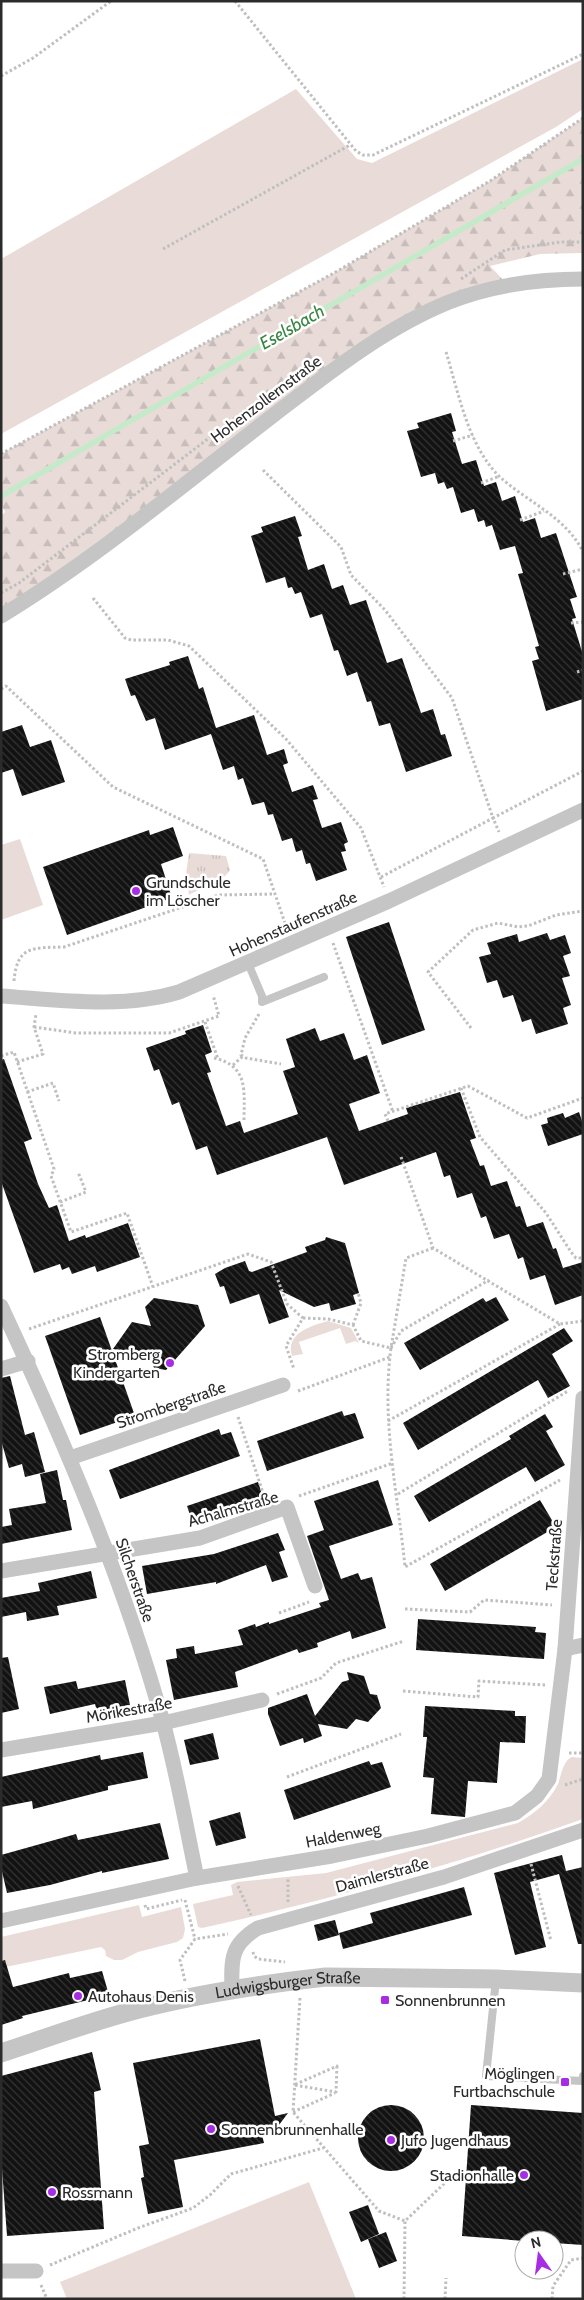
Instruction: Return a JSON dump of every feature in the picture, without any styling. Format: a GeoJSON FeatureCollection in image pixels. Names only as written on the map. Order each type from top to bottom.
{"type":"FeatureCollection","features":[{"type":"Feature","properties":{"kind":"street","name":"Hohenzollernstraße"},"geometry":{"type":"LineString","coordinates":[[1,616],[106,546],[340,365],[384,335],[424,313],[481,292],[536,281],[583,279]]}},
{"type":"Feature","properties":{"kind":"street","name":"Hohenstaufenstraße"},"geometry":{"type":"LineString","coordinates":[[7,997],[86,1001],[147,1000],[187,989],[389,901],[583,810]]}},
{"type":"Feature","properties":{"kind":"street","name":"Silcherstraße"},"geometry":{"type":"LineString","coordinates":[[1,1306],[28,1361],[70,1458],[108,1554],[163,1723],[197,1878]]}},
{"type":"Feature","properties":{"kind":"street"},"geometry":{"type":"LineString","coordinates":[[1,1369],[28,1361]]}},
{"type":"Feature","properties":{"kind":"street","name":"Strombergstraße"},"geometry":{"type":"LineString","coordinates":[[70,1458],[283,1385]]}},
{"type":"Feature","properties":{"kind":"street","name":"Teckstraße"},"geometry":{"type":"LineString","coordinates":[[565,1649],[579,1465],[578,1393]]}},
{"type":"Feature","properties":{"kind":"street","name":"Achalmstraße"},"geometry":{"type":"LineString","coordinates":[[1,1571],[200,1538],[287,1508],[315,1586]]}},
{"type":"Feature","properties":{"kind":"street"},"geometry":{"type":"LineString","coordinates":[[565,1649],[583,1645]]}},
{"type":"Feature","properties":{"kind":"street","name":"Haldenweg"},"geometry":{"type":"LineString","coordinates":[[1,1921],[197,1878],[288,1863],[428,1836],[515,1812],[537,1796],[549,1779],[565,1649]]}},
{"type":"Feature","properties":{"kind":"street","name":"Mörikestraße"},"geometry":{"type":"LineString","coordinates":[[1,1750],[163,1723],[262,1700]]}},
{"type":"Feature","properties":{"kind":"street","name":"Daimlerstraße"},"geometry":{"type":"LineString","coordinates":[[244,1936],[258,1928],[444,1876],[583,1830]]}},
{"type":"Feature","properties":{"kind":"street"},"geometry":{"type":"LineString","coordinates":[[232,1989],[234,1952],[244,1936]]}},
{"type":"Feature","properties":{"kind":"street","name":"Ludwigsburger Straße"},"geometry":{"type":"LineString","coordinates":[[1,2053],[121,2014],[189,1997],[232,1989],[326,1977],[496,1979],[583,1983]]}},
{"type":"Feature","properties":{"kind":"street"},"geometry":{"type":"LineString","coordinates":[[1,2271],[36,2271]]}},
{"type":"Feature","properties":{"kind":"lane"},"geometry":{"type":"LineString","coordinates":[[248,962],[262,996],[262,1002],[324,977]]}},
{"type":"Feature","properties":{"kind":"lane"},"geometry":{"type":"LineString","coordinates":[[496,1979],[486,2076],[582,2082],[583,2076]]}},
{"type":"Feature","properties":{"kind":"path"},"geometry":{"type":"LineString","coordinates":[[1,76],[33,58],[110,1]]}},
{"type":"Feature","properties":{"kind":"path"},"geometry":{"type":"LineString","coordinates":[[235,1],[350,145],[363,156],[373,155],[583,54]]}},
{"type":"Feature","properties":{"kind":"path"},"geometry":{"type":"LineString","coordinates":[[1,454],[334,273],[490,181],[583,118]]}},
{"type":"Feature","properties":{"kind":"path"},"geometry":{"type":"LineString","coordinates":[[163,249],[350,145]]}},
{"type":"Feature","properties":{"kind":"path"},"geometry":{"type":"LineString","coordinates":[[446,352],[473,435],[481,452],[500,476],[576,537],[583,552]]}},
{"type":"Feature","properties":{"kind":"path"},"geometry":{"type":"LineString","coordinates":[[453,441],[473,435]]}},
{"type":"Feature","properties":{"kind":"path"},"geometry":{"type":"LineString","coordinates":[[263,470],[341,547],[346,556],[351,575],[385,610],[452,698],[493,818],[505,847]]}},
{"type":"Feature","properties":{"kind":"path"},"geometry":{"type":"LineString","coordinates":[[481,482],[500,476]]}},
{"type":"Feature","properties":{"kind":"path"},"geometry":{"type":"LineString","coordinates":[[520,520],[544,511]]}},
{"type":"Feature","properties":{"kind":"path"},"geometry":{"type":"LineString","coordinates":[[563,574],[583,569]]}},
{"type":"Feature","properties":{"kind":"path"},"geometry":{"type":"LineString","coordinates":[[93,598],[125,638],[180,642],[190,646],[286,739],[362,828],[389,901]]}},
{"type":"Feature","properties":{"kind":"path"},"geometry":{"type":"LineString","coordinates":[[571,623],[583,622]]}},
{"type":"Feature","properties":{"kind":"path"},"geometry":{"type":"LineString","coordinates":[[577,672],[583,670]]}},
{"type":"Feature","properties":{"kind":"path"},"geometry":{"type":"LineString","coordinates":[[1,689],[6,686],[113,787],[263,859],[292,942]]}},
{"type":"Feature","properties":{"kind":"path"},"geometry":{"type":"LineString","coordinates":[[381,877],[583,771]]}},
{"type":"Feature","properties":{"kind":"path"},"geometry":{"type":"LineString","coordinates":[[7,997],[18,958],[27,950],[64,948],[218,895],[275,894]]}},
{"type":"Feature","properties":{"kind":"path"},"geometry":{"type":"LineString","coordinates":[[471,1028],[428,972],[473,930],[498,923],[528,926],[556,915],[583,911]]}},
{"type":"Feature","properties":{"kind":"path"},"geometry":{"type":"LineString","coordinates":[[328,928],[393,1112]]}},
{"type":"Feature","properties":{"kind":"path"},"geometry":{"type":"LineString","coordinates":[[17,1062],[43,1054],[34,1027],[37,998]]}},
{"type":"Feature","properties":{"kind":"path"},"geometry":{"type":"LineString","coordinates":[[243,1056],[241,1055],[245,1038],[262,1007],[262,1002]]}},
{"type":"Feature","properties":{"kind":"path"},"geometry":{"type":"LineString","coordinates":[[204,1022],[216,1058],[237,1068],[244,1096],[244,1121]]}},
{"type":"Feature","properties":{"kind":"path"},"geometry":{"type":"LineString","coordinates":[[1,1056],[14,1052],[54,1169],[50,1176],[71,1232],[127,1213],[152,1287]]}},
{"type":"Feature","properties":{"kind":"path"},"geometry":{"type":"LineString","coordinates":[[243,1056],[281,1064]]}},
{"type":"Feature","properties":{"kind":"path"},"geometry":{"type":"LineString","coordinates":[[233,1065],[243,1056]]}},
{"type":"Feature","properties":{"kind":"path"},"geometry":{"type":"LineString","coordinates":[[27,1092],[53,1082],[59,1101]]}},
{"type":"Feature","properties":{"kind":"path"},"geometry":{"type":"LineString","coordinates":[[388,1121],[385,1114],[468,1086],[527,1118],[583,1098]]}},
{"type":"Feature","properties":{"kind":"path"},"geometry":{"type":"LineString","coordinates":[[461,1088],[480,1137],[546,1213],[576,1258],[583,1258]]}},
{"type":"Feature","properties":{"kind":"path"},"geometry":{"type":"LineString","coordinates":[[401,1157],[433,1248],[560,1324]]}},
{"type":"Feature","properties":{"kind":"path"},"geometry":{"type":"LineString","coordinates":[[60,1202],[86,1192],[78,1172]]}},
{"type":"Feature","properties":{"kind":"path"},"geometry":{"type":"LineString","coordinates":[[433,1248],[406,1258],[390,1357],[388,1421],[405,1567],[579,1465]]}},
{"type":"Feature","properties":{"kind":"path"},"geometry":{"type":"LineString","coordinates":[[15,1336],[29,1329],[248,1254],[271,1262],[287,1304],[303,1318],[328,1319],[353,1325]]}},
{"type":"Feature","properties":{"kind":"path"},"geometry":{"type":"LineString","coordinates":[[391,1348],[401,1331],[489,1280]]}},
{"type":"Feature","properties":{"kind":"path"},"geometry":{"type":"LineString","coordinates":[[358,1293],[361,1303],[353,1325],[360,1342],[391,1348]]}},
{"type":"Feature","properties":{"kind":"path"},"geometry":{"type":"LineString","coordinates":[[294,1369],[286,1346],[303,1318]]}},
{"type":"Feature","properties":{"kind":"path"},"geometry":{"type":"LineString","coordinates":[[388,1421],[560,1324],[583,1321]]}},
{"type":"Feature","properties":{"kind":"path"},"geometry":{"type":"LineString","coordinates":[[283,1385],[300,1392],[390,1357]]}},
{"type":"Feature","properties":{"kind":"path"},"geometry":{"type":"LineString","coordinates":[[398,1494],[578,1393]]}},
{"type":"Feature","properties":{"kind":"path"},"geometry":{"type":"LineString","coordinates":[[233,1402],[270,1514]]}},
{"type":"Feature","properties":{"kind":"path"},"geometry":{"type":"LineString","coordinates":[[287,1508],[300,1496],[393,1463]]}},
{"type":"Feature","properties":{"kind":"path"},"geometry":{"type":"LineString","coordinates":[[279,1613],[319,1598],[315,1586]]}},
{"type":"Feature","properties":{"kind":"path"},"geometry":{"type":"LineString","coordinates":[[405,1609],[470,1612],[484,1600],[568,1606]]}},
{"type":"Feature","properties":{"kind":"path"},"geometry":{"type":"LineString","coordinates":[[262,1700],[321,1678],[336,1663],[404,1641]]}},
{"type":"Feature","properties":{"kind":"path"},"geometry":{"type":"LineString","coordinates":[[403,1690],[478,1697],[479,1681],[560,1686]]}},
{"type":"Feature","properties":{"kind":"path"},"geometry":{"type":"LineString","coordinates":[[287,1777],[401,1734]]}},
{"type":"Feature","properties":{"kind":"path"},"geometry":{"type":"LineString","coordinates":[[527,1849],[551,1941]]}},
{"type":"Feature","properties":{"kind":"path"},"geometry":{"type":"LineString","coordinates":[[288,1863],[288,1904],[291,1918]]}},
{"type":"Feature","properties":{"kind":"path"},"geometry":{"type":"LineString","coordinates":[[232,1872],[258,1928]]}},
{"type":"Feature","properties":{"kind":"path"},"geometry":{"type":"LineString","coordinates":[[146,1909],[185,1900],[195,1939]]}},
{"type":"Feature","properties":{"kind":"path"},"geometry":{"type":"LineString","coordinates":[[189,1997],[180,1960],[195,1939],[224,1934],[244,1936]]}},
{"type":"Feature","properties":{"kind":"path"},"geometry":{"type":"LineString","coordinates":[[258,1946],[254,1949],[254,1956],[258,1959],[277,1960],[291,1964],[302,1980],[292,2112],[379,2211],[405,2220]]}},
{"type":"Feature","properties":{"kind":"path"},"geometry":{"type":"LineString","coordinates":[[294,2085],[337,2066],[336,2092]]}},
{"type":"Feature","properties":{"kind":"path"},"geometry":{"type":"LineString","coordinates":[[294,2085],[336,2092]]}},
{"type":"Feature","properties":{"kind":"path"},"geometry":{"type":"LineString","coordinates":[[292,2112],[336,2092]]}},
{"type":"Feature","properties":{"kind":"path"},"geometry":{"type":"LineString","coordinates":[[36,2271],[138,2228],[193,2208],[210,2196],[231,2174],[323,2148]]}},
{"type":"Feature","properties":{"kind":"path"},"geometry":{"type":"LineString","coordinates":[[404,2299],[405,2220],[450,2178]]}},
{"type":"Feature","properties":{"kind":"path"},"geometry":{"type":"LineString","coordinates":[[552,2299],[553,2286],[571,2260],[583,2258]]}},
{"type":"Feature","properties":{"kind":"path"},"geometry":{"type":"LineString","coordinates":[[445,2299],[446,2278]]}},
{"type":"Feature","properties":{"kind":"green space"},"geometry":{"type":"Polygon","coordinates":[[[583,59],[583,109],[556,127],[1,434],[1,259],[296,89],[357,159],[372,163],[583,59]]]}},
{"type":"Feature","properties":{"kind":"green space"},"geometry":{"type":"Polygon","coordinates":[[[583,118],[583,253],[540,254],[490,266],[508,285],[424,313],[1,616],[1,516],[5,512],[1,504],[1,454],[334,273],[490,181],[583,118]]]}},
{"type":"Feature","properties":{"kind":"green space"},"geometry":{"type":"Polygon","coordinates":[[[20,839],[43,905],[1,920],[1,845],[20,839]]]}},
{"type":"Feature","properties":{"kind":"green space"},"geometry":{"type":"Polygon","coordinates":[[[189,853],[226,856],[230,870],[217,882],[189,895],[186,874],[189,853]]]}},
{"type":"Feature","properties":{"kind":"green space"},"geometry":{"type":"Polygon","coordinates":[[[328,1321],[351,1328],[359,1343],[355,1341],[346,1344],[340,1328],[299,1342],[303,1354],[292,1356],[292,1342],[296,1336],[307,1328],[328,1321]]]}},
{"type":"Feature","properties":{"kind":"green space"},"geometry":{"type":"Polygon","coordinates":[[[572,1757],[583,1758],[583,1819],[490,1851],[394,1880],[250,1917],[202,1928],[198,1927],[193,1904],[233,1895],[231,1885],[237,1882],[326,1873],[518,1823],[546,1802],[558,1784],[566,1761],[572,1757]]]}},
{"type":"Feature","properties":{"kind":"green space"},"geometry":{"type":"Polygon","coordinates":[[[139,1905],[142,1917],[181,1907],[185,1929],[183,1938],[177,1942],[138,1952],[122,1960],[114,1960],[106,1956],[105,1950],[101,1947],[1,1968],[1,1937],[139,1905]]]}},
{"type":"Feature","properties":{"kind":"green space"},"geometry":{"type":"Polygon","coordinates":[[[309,2182],[356,2299],[67,2299],[60,2282],[309,2182]]]}},
{"type":"Feature","properties":{"kind":"building"},"geometry":{"type":"Polygon","coordinates":[[[451,413],[456,431],[452,432],[462,464],[476,460],[484,486],[496,482],[502,501],[515,496],[523,522],[535,518],[541,538],[556,533],[577,597],[570,599],[576,618],[572,619],[583,655],[583,699],[546,711],[532,661],[539,659],[535,647],[539,646],[518,574],[523,573],[515,546],[500,550],[492,525],[486,527],[484,520],[478,522],[474,509],[461,513],[453,487],[447,489],[444,482],[438,484],[435,473],[421,477],[407,431],[419,428],[417,423],[451,413]]]}},
{"type":"Feature","properties":{"kind":"building"},"geometry":{"type":"Polygon","coordinates":[[[295,516],[302,536],[298,537],[308,570],[324,564],[332,589],[343,585],[350,605],[366,600],[387,663],[402,658],[421,713],[433,709],[441,735],[445,734],[452,756],[406,772],[390,723],[379,726],[371,701],[367,702],[357,672],[347,676],[338,650],[334,651],[322,614],[310,618],[301,592],[295,594],[292,587],[288,588],[285,577],[266,583],[251,536],[263,532],[261,527],[295,516]]]}},
{"type":"Feature","properties":{"kind":"building"},"geometry":{"type":"Polygon","coordinates":[[[188,656],[199,689],[203,687],[216,728],[254,715],[267,755],[284,749],[288,763],[283,765],[292,792],[313,785],[318,799],[313,800],[322,828],[341,822],[348,842],[344,844],[346,851],[341,852],[347,870],[316,881],[310,863],[306,864],[302,850],[296,852],[292,838],[282,841],[273,814],[268,815],[264,802],[252,805],[243,778],[238,780],[234,766],[223,770],[211,734],[165,750],[155,718],[146,721],[135,695],[131,696],[125,679],[170,665],[169,662],[188,656]]]}},
{"type":"Feature","properties":{"kind":"building"},"geometry":{"type":"Polygon","coordinates":[[[22,725],[30,747],[51,740],[65,782],[22,796],[13,769],[1,773],[1,732],[22,725]]]}},
{"type":"Feature","properties":{"kind":"building"},"geometry":{"type":"Polygon","coordinates":[[[173,827],[183,856],[161,864],[172,898],[67,935],[43,867],[149,830],[150,835],[173,827]]]}},
{"type":"Feature","properties":{"kind":"building"},"geometry":{"type":"Polygon","coordinates":[[[389,922],[425,1030],[382,1045],[346,937],[389,922]]]}},
{"type":"Feature","properties":{"kind":"building"},"geometry":{"type":"Polygon","coordinates":[[[547,933],[550,940],[565,935],[571,953],[563,956],[570,976],[562,978],[571,1005],[563,1008],[568,1024],[536,1034],[531,1019],[522,1022],[513,995],[503,998],[497,980],[487,983],[479,957],[491,954],[487,943],[517,934],[519,942],[547,933]]]}},
{"type":"Feature","properties":{"kind":"building"},"geometry":{"type":"Polygon","coordinates":[[[203,1025],[212,1052],[205,1055],[211,1072],[207,1073],[226,1126],[240,1121],[244,1133],[298,1114],[283,1071],[295,1067],[286,1039],[315,1028],[320,1041],[344,1033],[354,1060],[367,1055],[380,1093],[349,1104],[359,1131],[408,1114],[406,1108],[460,1092],[476,1138],[470,1140],[480,1166],[484,1165],[491,1186],[507,1181],[516,1207],[520,1206],[527,1227],[543,1222],[553,1249],[556,1248],[563,1268],[583,1262],[583,1295],[555,1305],[545,1275],[530,1280],[523,1257],[518,1259],[509,1234],[494,1239],[486,1216],[481,1218],[472,1193],[457,1198],[450,1175],[444,1177],[436,1152],[344,1185],[327,1137],[217,1175],[207,1146],[196,1150],[179,1102],[172,1105],[159,1069],[154,1071],[146,1048],[186,1034],[185,1031],[203,1025]]]}},
{"type":"Feature","properties":{"kind":"building"},"geometry":{"type":"Polygon","coordinates":[[[4,1059],[32,1139],[24,1142],[38,1184],[49,1208],[57,1205],[69,1241],[85,1235],[86,1238],[128,1223],[140,1257],[97,1272],[95,1266],[72,1274],[69,1267],[62,1270],[60,1264],[34,1273],[1,1181],[1,1060],[4,1059]]]}},
{"type":"Feature","properties":{"kind":"building"},"geometry":{"type":"Polygon","coordinates":[[[579,1112],[583,1124],[583,1134],[548,1146],[541,1125],[548,1123],[547,1118],[563,1113],[565,1118],[579,1112]]]}},
{"type":"Feature","properties":{"kind":"building"},"geometry":{"type":"Polygon","coordinates":[[[326,1237],[345,1243],[359,1293],[353,1295],[356,1304],[331,1311],[329,1303],[314,1307],[279,1290],[289,1317],[269,1324],[259,1294],[230,1304],[224,1286],[220,1287],[215,1274],[225,1268],[245,1261],[249,1271],[252,1272],[307,1252],[305,1247],[325,1240],[326,1237]]]}},
{"type":"Feature","properties":{"kind":"building"},"geometry":{"type":"Polygon","coordinates":[[[496,1297],[509,1320],[420,1370],[404,1343],[483,1298],[486,1302],[496,1297]]]}},
{"type":"Feature","properties":{"kind":"building"},"geometry":{"type":"Polygon","coordinates":[[[154,1298],[198,1305],[205,1326],[166,1370],[154,1368],[150,1355],[113,1349],[132,1322],[151,1326],[145,1307],[154,1298]]]}},
{"type":"Feature","properties":{"kind":"building"},"geometry":{"type":"Polygon","coordinates":[[[100,1317],[135,1416],[80,1435],[45,1336],[100,1317]]]}},
{"type":"Feature","properties":{"kind":"building"},"geometry":{"type":"Polygon","coordinates":[[[564,1328],[573,1341],[552,1354],[570,1386],[548,1398],[538,1380],[418,1450],[403,1423],[564,1328]]]}},
{"type":"Feature","properties":{"kind":"building"},"geometry":{"type":"Polygon","coordinates":[[[10,1376],[25,1435],[34,1432],[45,1472],[25,1477],[22,1464],[9,1468],[1,1440],[1,1378],[10,1376]]]}},
{"type":"Feature","properties":{"kind":"building"},"geometry":{"type":"Polygon","coordinates":[[[342,1411],[344,1416],[355,1413],[364,1438],[267,1471],[257,1441],[342,1411]]]}},
{"type":"Feature","properties":{"kind":"building"},"geometry":{"type":"Polygon","coordinates":[[[545,1414],[553,1427],[546,1431],[565,1465],[535,1482],[526,1467],[429,1522],[414,1496],[511,1439],[509,1436],[545,1414]]]}},
{"type":"Feature","properties":{"kind":"building"},"geometry":{"type":"Polygon","coordinates":[[[219,1429],[221,1435],[231,1432],[240,1456],[120,1499],[109,1470],[219,1429]]]}},
{"type":"Feature","properties":{"kind":"building"},"geometry":{"type":"Polygon","coordinates":[[[57,1470],[72,1530],[1,1544],[1,1527],[12,1525],[9,1509],[46,1503],[40,1474],[57,1470]]]}},
{"type":"Feature","properties":{"kind":"building"},"geometry":{"type":"Polygon","coordinates":[[[378,1480],[393,1525],[329,1546],[341,1579],[358,1573],[361,1580],[372,1577],[386,1628],[352,1639],[350,1631],[317,1643],[318,1647],[299,1653],[297,1649],[235,1672],[238,1687],[174,1700],[166,1660],[177,1658],[176,1649],[194,1646],[195,1654],[243,1645],[238,1630],[255,1624],[256,1627],[269,1622],[269,1624],[321,1607],[319,1603],[329,1600],[307,1536],[324,1530],[314,1501],[378,1480]]]}},
{"type":"Feature","properties":{"kind":"building"},"geometry":{"type":"Polygon","coordinates":[[[258,1482],[263,1497],[192,1521],[187,1506],[258,1482]]]}},
{"type":"Feature","properties":{"kind":"building"},"geometry":{"type":"Polygon","coordinates":[[[540,1500],[556,1527],[445,1591],[430,1564],[540,1500]]]}},
{"type":"Feature","properties":{"kind":"building"},"geometry":{"type":"Polygon","coordinates":[[[278,1533],[285,1550],[279,1552],[288,1577],[272,1582],[266,1565],[216,1584],[216,1582],[147,1594],[142,1566],[214,1554],[278,1533]]]}},
{"type":"Feature","properties":{"kind":"building"},"geometry":{"type":"Polygon","coordinates":[[[91,1571],[97,1598],[57,1606],[59,1615],[27,1621],[26,1612],[1,1617],[1,1598],[40,1591],[38,1583],[91,1571]]]}},
{"type":"Feature","properties":{"kind":"building"},"geometry":{"type":"Polygon","coordinates":[[[418,1619],[536,1627],[535,1632],[546,1633],[544,1659],[416,1650],[418,1619]]]}},
{"type":"Feature","properties":{"kind":"building"},"geometry":{"type":"Polygon","coordinates":[[[8,1657],[19,1709],[1,1713],[1,1658],[8,1657]]]}},
{"type":"Feature","properties":{"kind":"building"},"geometry":{"type":"Polygon","coordinates":[[[347,1672],[364,1676],[370,1694],[377,1695],[381,1708],[368,1722],[356,1719],[347,1729],[318,1724],[322,1736],[304,1743],[303,1738],[280,1746],[268,1714],[268,1708],[307,1694],[315,1716],[342,1682],[349,1680],[347,1672]]]}},
{"type":"Feature","properties":{"kind":"building"},"geometry":{"type":"Polygon","coordinates":[[[125,1680],[130,1705],[97,1711],[95,1704],[50,1714],[44,1687],[76,1681],[78,1689],[125,1680]]]}},
{"type":"Feature","properties":{"kind":"building"},"geometry":{"type":"Polygon","coordinates":[[[425,1706],[515,1711],[515,1716],[526,1716],[525,1743],[500,1742],[497,1783],[468,1781],[465,1817],[431,1814],[434,1778],[423,1777],[427,1737],[423,1737],[425,1706]]]}},
{"type":"Feature","properties":{"kind":"building"},"geometry":{"type":"Polygon","coordinates":[[[213,1733],[219,1759],[190,1765],[184,1740],[213,1733]]]}},
{"type":"Feature","properties":{"kind":"building"},"geometry":{"type":"Polygon","coordinates":[[[143,1752],[148,1778],[108,1786],[108,1790],[33,1809],[32,1801],[1,1807],[1,1777],[100,1755],[101,1760],[143,1752]]]}},
{"type":"Feature","properties":{"kind":"building"},"geometry":{"type":"Polygon","coordinates":[[[369,1761],[371,1765],[382,1762],[391,1787],[294,1820],[284,1790],[369,1761]]]}},
{"type":"Feature","properties":{"kind":"building"},"geometry":{"type":"Polygon","coordinates":[[[240,1812],[246,1838],[216,1846],[209,1821],[240,1812]]]}},
{"type":"Feature","properties":{"kind":"building"},"geometry":{"type":"Polygon","coordinates":[[[160,1823],[169,1859],[102,1873],[102,1871],[50,1885],[7,1893],[1,1867],[1,1855],[76,1834],[78,1840],[160,1823]]]}},
{"type":"Feature","properties":{"kind":"building"},"geometry":{"type":"Polygon","coordinates":[[[562,1855],[566,1871],[583,1867],[583,1944],[578,1944],[559,1874],[530,1882],[546,1947],[515,1955],[494,1873],[562,1855]]]}},
{"type":"Feature","properties":{"kind":"building"},"geometry":{"type":"Polygon","coordinates":[[[464,1887],[472,1915],[343,1949],[339,1933],[373,1923],[370,1913],[464,1887]]]}},
{"type":"Feature","properties":{"kind":"building"},"geometry":{"type":"Polygon","coordinates":[[[335,1920],[339,1935],[318,1941],[314,1925],[335,1920]]]}},
{"type":"Feature","properties":{"kind":"building"},"geometry":{"type":"Polygon","coordinates":[[[5,1960],[13,1987],[69,1973],[70,1978],[102,1971],[109,1995],[22,2016],[23,2018],[1,2025],[1,1961],[5,1960]]]}},
{"type":"Feature","properties":{"kind":"building","name":"Sonnenbrunnenhalle"},"geometry":{"type":"Polygon","coordinates":[[[260,2039],[275,2116],[288,2113],[273,2133],[262,2135],[264,2143],[174,2160],[183,2207],[148,2214],[141,2178],[144,2177],[139,2146],[149,2144],[133,2063],[260,2039]]]}},
{"type":"Feature","properties":{"kind":"building","name":"Rossmann"},"geometry":{"type":"Polygon","coordinates":[[[92,2052],[101,2090],[94,2092],[104,2229],[7,2236],[1,2155],[1,2076],[92,2052]]]}},
{"type":"Feature","properties":{"kind":"building","name":"Jufo Jugendhaus"},"geometry":{"type":"Polygon","coordinates":[[[391,2105],[404,2107],[419,2120],[422,2125],[424,2138],[422,2151],[409,2166],[404,2169],[391,2171],[378,2169],[363,2156],[360,2151],[358,2138],[360,2125],[373,2110],[378,2107],[391,2105]]]}},
{"type":"Feature","properties":{"kind":"building","name":"Stadionhalle"},"geometry":{"type":"Polygon","coordinates":[[[471,2105],[583,2113],[583,2245],[564,2244],[564,2230],[514,2230],[514,2240],[462,2236],[471,2105]]]}},
{"type":"Feature","properties":{"kind":"building"},"geometry":{"type":"Polygon","coordinates":[[[368,2205],[379,2234],[361,2242],[349,2212],[368,2205]]]}},
{"type":"Feature","properties":{"kind":"building"},"geometry":{"type":"Polygon","coordinates":[[[386,2232],[397,2261],[379,2268],[368,2239],[386,2232]]]}},
{"type":"Feature","properties":{"kind":"waterway","name":"Eselsbach"},"geometry":{"type":"LineString","coordinates":[[1,496],[583,159]]}},
{"type":"Feature","properties":{"kind":"place","name":"Grundschule im Löscher"},"geometry":{"type":"Point","coordinates":[136,891]}},
{"type":"Feature","properties":{"kind":"place","name":"Stromberg Kindergarten"},"geometry":{"type":"Point","coordinates":[170,1363]}},
{"type":"Feature","properties":{"kind":"place","name":"Autohaus Denis"},"geometry":{"type":"Point","coordinates":[78,1996]}},
{"type":"Feature","properties":{"kind":"place","name":"Sonnenbrunnen"},"geometry":{"type":"Point","coordinates":[385,2000]}},
{"type":"Feature","properties":{"kind":"place","name":"Möglingen Furtbachschule"},"geometry":{"type":"Point","coordinates":[565,2082]}},
{"type":"Feature","properties":{"kind":"place","name":"Sonnenbrunnenhalle"},"geometry":{"type":"Point","coordinates":[211,2129]}},
{"type":"Feature","properties":{"kind":"place","name":"Jufo Jugendhaus"},"geometry":{"type":"Point","coordinates":[391,2140]}},
{"type":"Feature","properties":{"kind":"place","name":"Stadionhalle"},"geometry":{"type":"Point","coordinates":[524,2175]}},
{"type":"Feature","properties":{"kind":"place","name":"Rossmann"},"geometry":{"type":"Point","coordinates":[52,2192]}}]}
